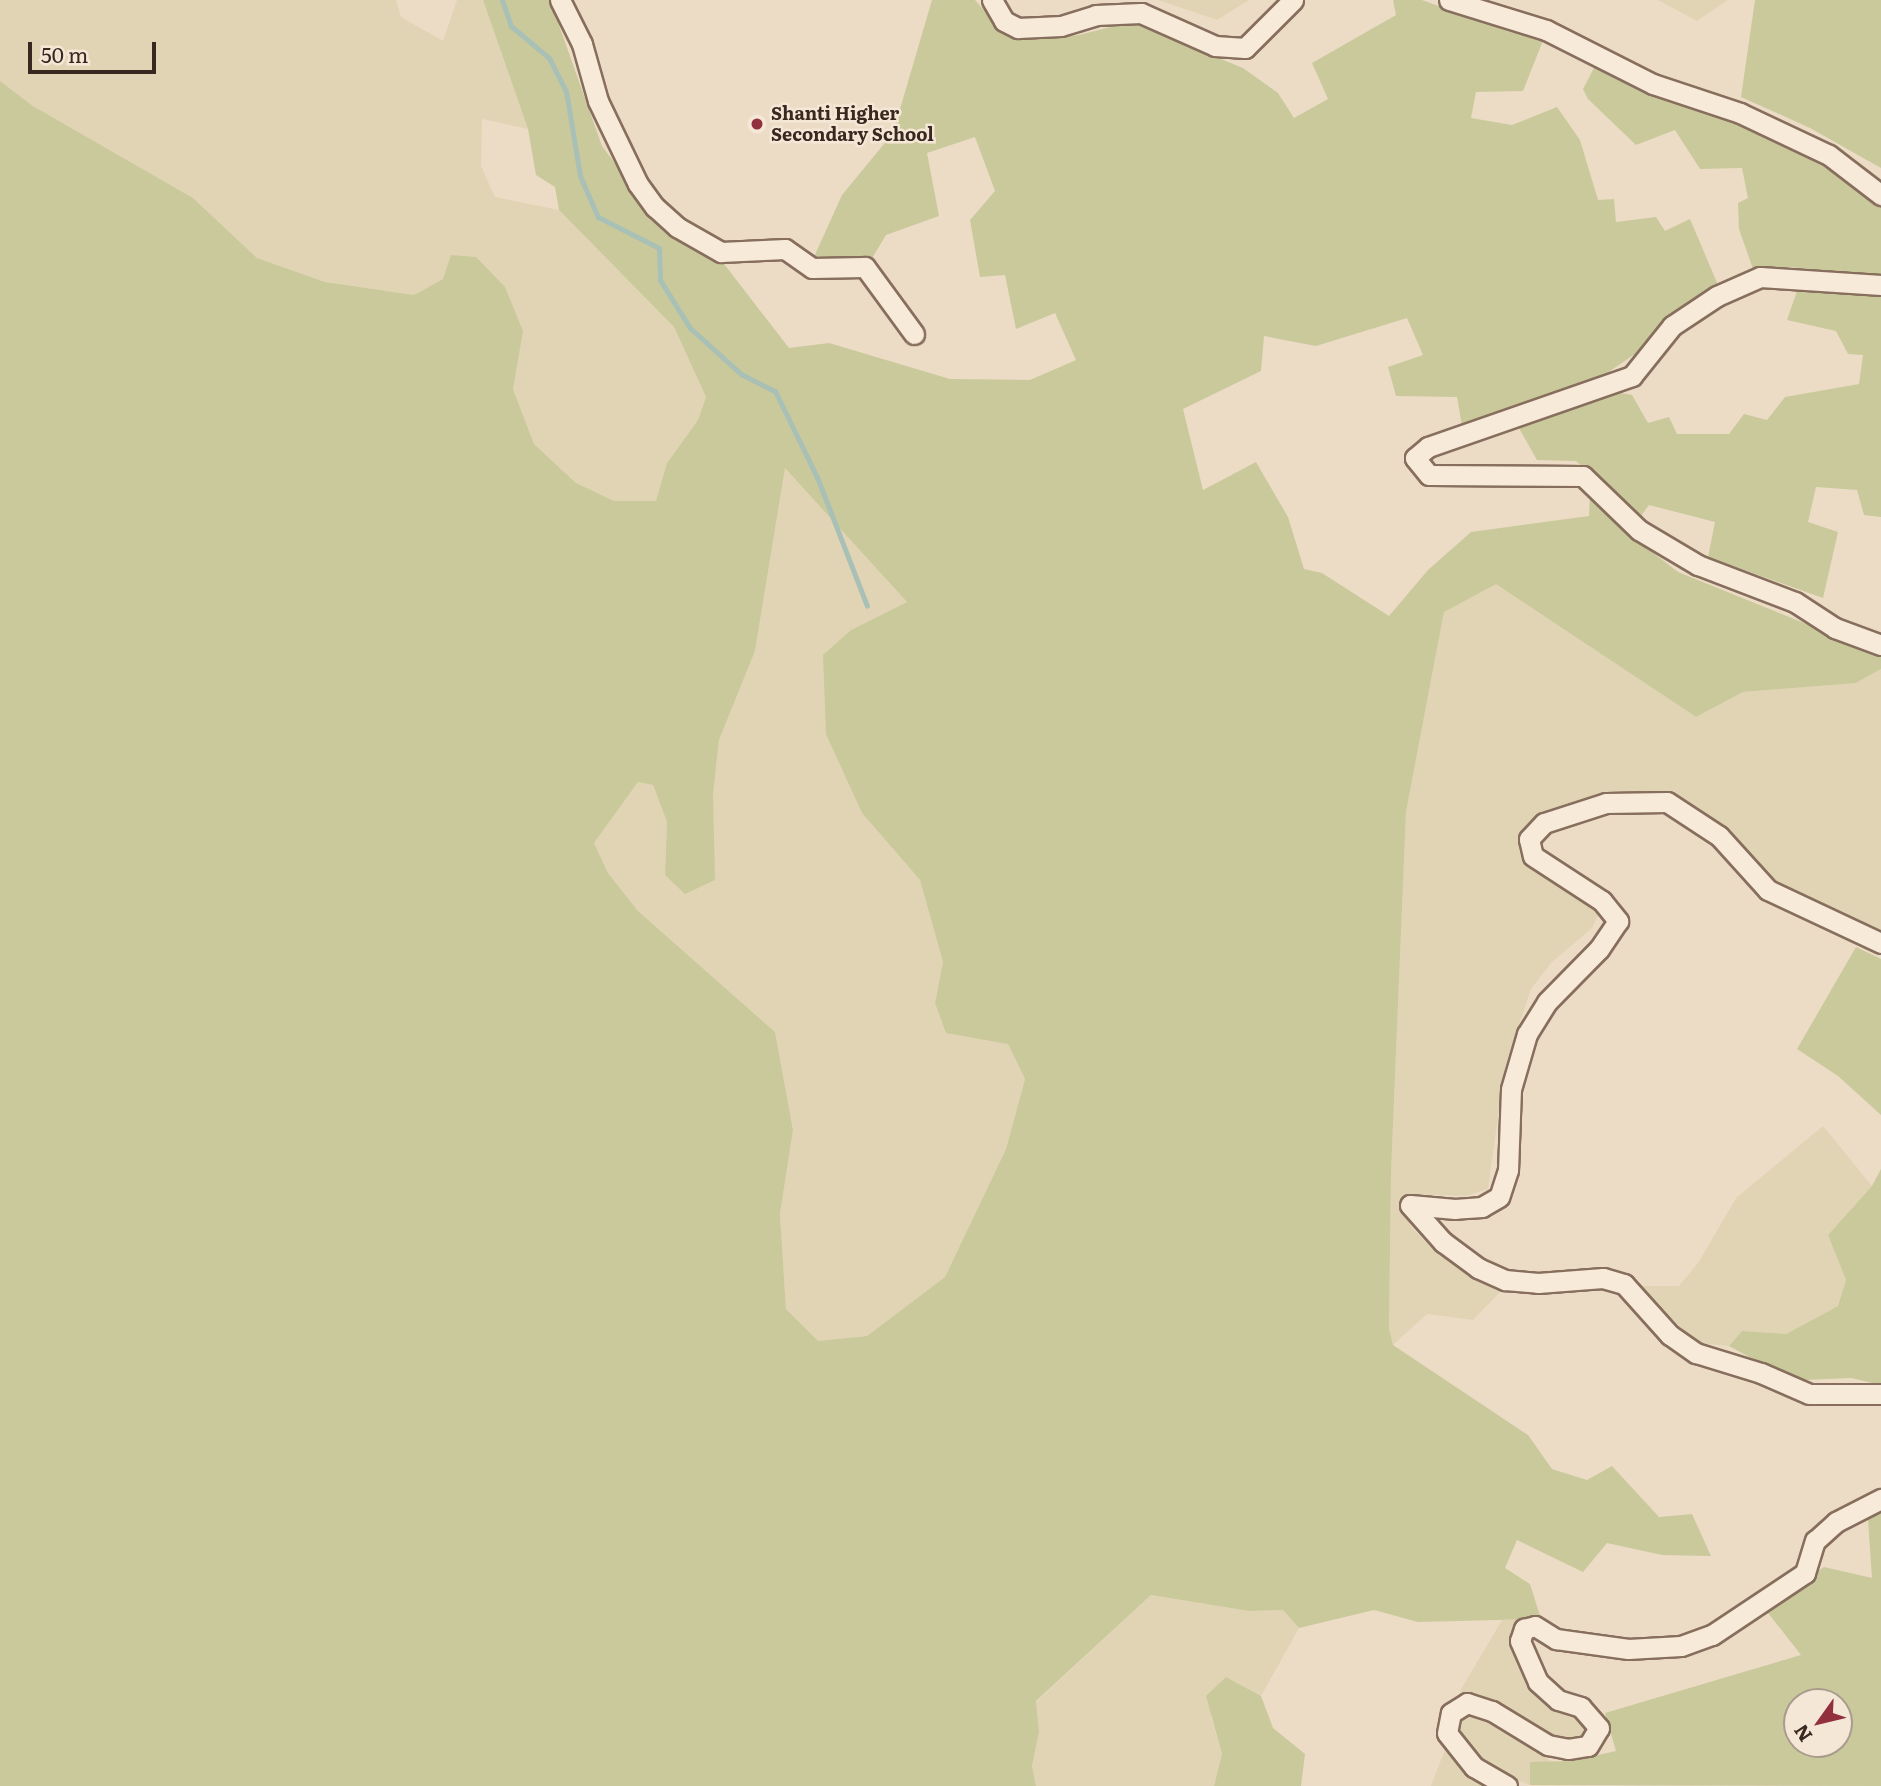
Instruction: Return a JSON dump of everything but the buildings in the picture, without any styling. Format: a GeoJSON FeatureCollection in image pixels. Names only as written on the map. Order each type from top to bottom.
{"type":"FeatureCollection","features":[{"type":"Feature","properties":{"kind":"street"},"geometry":{"type":"LineString","coordinates":[[560,0],[582,44],[598,101],[638,184],[655,207],[677,227],[721,252],[786,249],[812,268],[865,267],[915,334]]}},
{"type":"Feature","properties":{"kind":"street"},"geometry":{"type":"LineString","coordinates":[[992,0],[1004,21],[1018,28],[1060,26],[1096,15],[1141,13],[1215,46],[1245,48],[1293,0]]}},
{"type":"Feature","properties":{"kind":"street"},"geometry":{"type":"LineString","coordinates":[[1448,0],[1546,30],[1653,84],[1740,113],[1829,155],[1881,195]]}},
{"type":"Feature","properties":{"kind":"street"},"geometry":{"type":"LineString","coordinates":[[1881,285],[1760,278],[1717,296],[1672,326],[1632,376],[1428,447],[1415,458],[1429,475],[1583,476],[1639,530],[1698,565],[1795,602],[1835,628],[1881,645]]}},
{"type":"Feature","properties":{"kind":"street"},"geometry":{"type":"LineString","coordinates":[[1881,943],[1768,890],[1719,836],[1667,802],[1606,803],[1544,823],[1529,839],[1533,856],[1602,901],[1618,921],[1599,949],[1547,1002],[1527,1034],[1511,1089],[1508,1170],[1499,1198],[1482,1206],[1455,1209],[1410,1205],[1443,1242],[1478,1268],[1505,1280],[1538,1283],[1603,1278],[1624,1284],[1670,1335],[1696,1353],[1761,1373],[1809,1394],[1881,1394]]}},
{"type":"Feature","properties":{"kind":"street"},"geometry":{"type":"LineString","coordinates":[[1507,1786],[1475,1766],[1447,1733],[1451,1713],[1467,1703],[1492,1711],[1548,1745],[1568,1749],[1588,1746],[1599,1728],[1581,1707],[1558,1700],[1538,1682],[1520,1641],[1524,1629],[1535,1626],[1556,1639],[1628,1649],[1681,1646],[1712,1634],[1805,1573],[1815,1541],[1836,1522],[1881,1499]]}},
{"type":"Feature","properties":{"kind":"shaded area"},"geometry":{"type":"Polygon","coordinates":[[[0,0],[396,0],[401,17],[443,41],[457,0],[483,0],[528,129],[482,119],[481,166],[495,197],[559,210],[674,327],[706,397],[698,420],[667,463],[657,501],[614,501],[576,483],[534,444],[513,389],[522,331],[443,279],[414,295],[325,282],[257,258],[193,198],[33,106],[0,81],[0,0]]]}},
{"type":"Feature","properties":{"kind":"shaded area"},"geometry":{"type":"Polygon","coordinates":[[[1158,0],[1249,0],[1217,20],[1158,0]]]}},
{"type":"Feature","properties":{"kind":"shaded area"},"geometry":{"type":"Polygon","coordinates":[[[1658,0],[1728,0],[1697,21],[1658,0]]]}},
{"type":"Feature","properties":{"kind":"shaded area"},"geometry":{"type":"Polygon","coordinates":[[[785,467],[907,602],[851,630],[862,813],[920,880],[943,962],[935,1003],[1008,1044],[1025,1079],[1006,1149],[945,1277],[867,1336],[817,1341],[786,1309],[780,1214],[793,1130],[775,1032],[638,911],[608,873],[594,843],[638,782],[653,785],[667,822],[665,875],[713,795],[719,740],[755,651],[785,467]]]}},
{"type":"Feature","properties":{"kind":"shaded area"},"geometry":{"type":"Polygon","coordinates":[[[1496,583],[1696,717],[1743,692],[1856,683],[1881,669],[1881,931],[1772,881],[1699,809],[1666,793],[1611,795],[1521,846],[1530,867],[1600,911],[1592,928],[1551,963],[1531,989],[1505,1067],[1488,1189],[1466,1196],[1408,1194],[1401,1208],[1413,1229],[1439,1255],[1504,1288],[1473,1320],[1427,1314],[1393,1345],[1389,1328],[1391,1173],[1406,812],[1444,612],[1496,583]]]}},
{"type":"Feature","properties":{"kind":"shaded area"},"geometry":{"type":"Polygon","coordinates":[[[1823,1126],[1872,1186],[1828,1235],[1846,1280],[1838,1306],[1786,1334],[1742,1331],[1729,1346],[1697,1343],[1639,1286],[1679,1286],[1698,1263],[1736,1198],[1823,1126]]]}},
{"type":"Feature","properties":{"kind":"shaded area"},"geometry":{"type":"Polygon","coordinates":[[[1151,1595],[1249,1611],[1283,1610],[1299,1628],[1261,1696],[1226,1677],[1211,1717],[1222,1754],[1214,1786],[1036,1786],[1032,1766],[1039,1732],[1036,1702],[1151,1595]]]}},
{"type":"Feature","properties":{"kind":"shaded area"},"geometry":{"type":"Polygon","coordinates":[[[1502,1620],[1517,1620],[1514,1655],[1533,1687],[1589,1723],[1586,1735],[1572,1743],[1543,1738],[1460,1691],[1502,1620]]]}},
{"type":"Feature","properties":{"kind":"shaded area"},"geometry":{"type":"Polygon","coordinates":[[[1469,1712],[1553,1762],[1530,1763],[1530,1785],[1493,1771],[1465,1749],[1456,1735],[1462,1718],[1469,1712]]]}},
{"type":"Feature","properties":{"kind":"shaded area"},"geometry":{"type":"Polygon","coordinates":[[[1446,1747],[1482,1779],[1494,1786],[1431,1786],[1446,1747]]]}},
{"type":"Feature","properties":{"kind":"green space"},"geometry":{"type":"Polygon","coordinates":[[[483,0],[550,0],[602,146],[667,233],[721,260],[789,348],[829,343],[950,379],[1030,380],[1076,360],[1055,313],[1016,329],[1005,275],[980,277],[970,220],[995,191],[975,137],[927,153],[939,216],[886,235],[863,273],[814,257],[842,195],[893,133],[932,0],[975,0],[1003,32],[1031,39],[1079,35],[1130,22],[1243,68],[1278,93],[1294,118],[1328,99],[1312,63],[1396,15],[1393,0],[1422,0],[1510,32],[1544,38],[1523,91],[1476,92],[1471,118],[1512,125],[1557,107],[1580,140],[1598,200],[1614,199],[1616,222],[1656,217],[1665,231],[1690,219],[1718,285],[1666,316],[1638,352],[1604,375],[1462,426],[1457,397],[1396,396],[1388,367],[1423,355],[1407,318],[1316,346],[1264,336],[1261,371],[1183,409],[1203,490],[1256,462],[1288,517],[1304,569],[1322,573],[1389,616],[1428,570],[1471,532],[1589,516],[1590,494],[1634,538],[1678,572],[1881,654],[1881,669],[1856,683],[1743,692],[1696,717],[1496,584],[1444,612],[1406,812],[1391,1173],[1389,1328],[1393,1345],[1528,1435],[1552,1469],[1587,1480],[1612,1466],[1659,1517],[1692,1514],[1711,1556],[1662,1555],[1607,1543],[1583,1572],[1517,1540],[1505,1568],[1530,1584],[1541,1619],[1418,1622],[1374,1610],[1299,1628],[1283,1610],[1249,1611],[1151,1595],[1036,1701],[1039,1732],[1032,1766],[1036,1786],[0,1786],[0,81],[33,106],[193,198],[257,258],[325,282],[414,295],[443,279],[451,255],[476,257],[505,287],[523,331],[513,389],[534,444],[576,483],[614,501],[656,501],[667,463],[698,420],[706,397],[674,327],[559,210],[555,187],[536,175],[528,129],[483,0]],[[785,468],[755,651],[719,740],[713,795],[715,880],[685,894],[665,875],[667,822],[653,785],[638,782],[594,843],[608,873],[638,911],[775,1032],[793,1130],[780,1214],[786,1309],[818,1341],[867,1336],[945,1277],[1006,1149],[1025,1079],[1008,1044],[946,1033],[935,1003],[943,962],[920,880],[862,813],[826,734],[823,655],[851,630],[907,602],[785,468]]]}},
{"type":"Feature","properties":{"kind":"green space"},"geometry":{"type":"Polygon","coordinates":[[[1755,0],[1881,0],[1881,168],[1810,128],[1741,97],[1755,0]]]}},
{"type":"Feature","properties":{"kind":"green space"},"geometry":{"type":"Polygon","coordinates":[[[1596,64],[1729,117],[1857,184],[1881,203],[1881,276],[1788,267],[1753,269],[1739,229],[1738,203],[1748,198],[1742,168],[1700,169],[1675,130],[1636,145],[1588,99],[1583,89],[1596,64]]]}},
{"type":"Feature","properties":{"kind":"green space"},"geometry":{"type":"Polygon","coordinates":[[[1797,291],[1881,297],[1881,517],[1864,515],[1857,490],[1816,487],[1808,522],[1838,532],[1823,598],[1708,557],[1715,522],[1649,505],[1641,516],[1576,461],[1537,460],[1519,428],[1615,392],[1632,395],[1648,423],[1669,417],[1677,434],[1729,434],[1744,414],[1767,420],[1785,397],[1859,384],[1863,355],[1848,354],[1836,331],[1787,320],[1797,291]]]}},
{"type":"Feature","properties":{"kind":"green space"},"geometry":{"type":"Polygon","coordinates":[[[1856,947],[1881,959],[1881,1115],[1838,1076],[1797,1049],[1856,947]]]}},
{"type":"Feature","properties":{"kind":"green space"},"geometry":{"type":"Polygon","coordinates":[[[1881,1169],[1881,1385],[1851,1378],[1805,1380],[1772,1369],[1729,1346],[1742,1331],[1786,1334],[1838,1306],[1846,1280],[1828,1235],[1872,1186],[1881,1169]]]}},
{"type":"Feature","properties":{"kind":"green space"},"geometry":{"type":"Polygon","coordinates":[[[1881,1513],[1881,1786],[1530,1785],[1530,1762],[1572,1761],[1616,1751],[1605,1713],[1801,1655],[1765,1609],[1824,1567],[1872,1578],[1868,1519],[1881,1513]]]}},
{"type":"Feature","properties":{"kind":"green space"},"geometry":{"type":"Polygon","coordinates":[[[1226,1677],[1261,1696],[1273,1728],[1305,1754],[1301,1786],[1214,1786],[1222,1754],[1206,1696],[1226,1677]]]}},
{"type":"Feature","properties":{"kind":"waterway"},"geometry":{"type":"LineString","coordinates":[[502,0],[511,26],[549,58],[566,91],[580,176],[598,217],[659,248],[660,280],[690,328],[741,374],[775,391],[817,477],[867,606]]}},
{"type":"Feature","properties":{"kind":"place","name":"Shanti Higher Secondary School"},"geometry":{"type":"Point","coordinates":[757,124]}}]}
